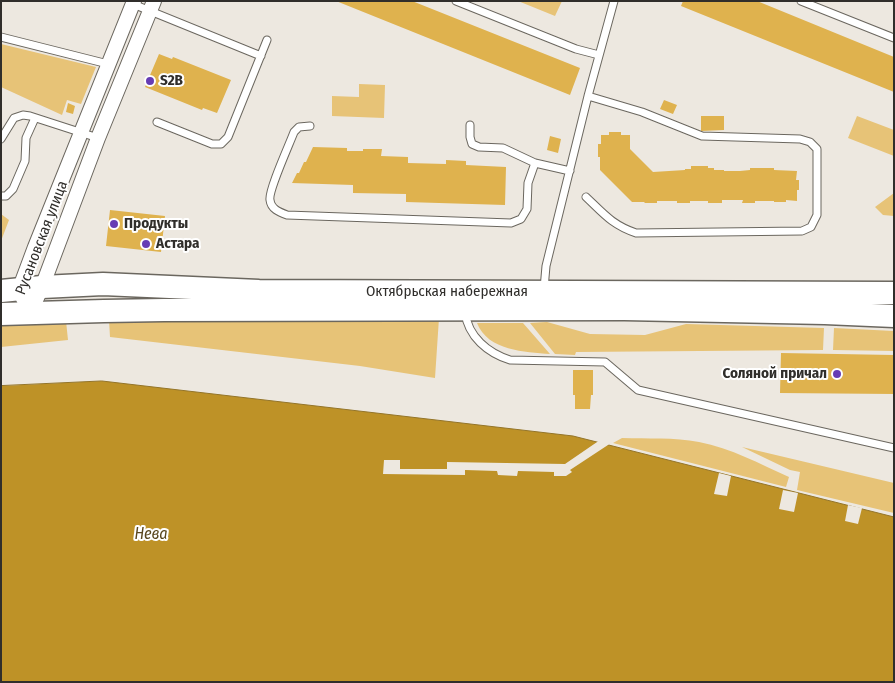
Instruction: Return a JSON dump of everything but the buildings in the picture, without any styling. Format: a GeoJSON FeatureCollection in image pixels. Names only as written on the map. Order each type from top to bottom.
{"type":"FeatureCollection","features":[{"type":"Feature","properties":{"kind":"main road","name":"Октябрьская набережная"},"geometry":{"type":"LineString","coordinates":[[10,291],[42,287],[104,284],[259,291],[894,293]]}},
{"type":"Feature","properties":{"kind":"main road","name":"Октябрьская набережная"},"geometry":{"type":"LineString","coordinates":[[1,314],[164,310],[624,309],[894,316]]}},
{"type":"Feature","properties":{"kind":"street","name":"Русановская улица"},"geometry":{"type":"LineString","coordinates":[[134,3],[34,247],[10,291],[30,313],[42,287],[98,138],[152,6]]}},
{"type":"Feature","properties":{"kind":"lane"},"geometry":{"type":"LineString","coordinates":[[456,1],[576,49],[598,55]]}},
{"type":"Feature","properties":{"kind":"lane"},"geometry":{"type":"LineString","coordinates":[[543,292],[546,266],[598,55],[614,1]]}},
{"type":"Feature","properties":{"kind":"lane"},"geometry":{"type":"LineString","coordinates":[[802,1],[894,38]]}},
{"type":"Feature","properties":{"kind":"lane"},"geometry":{"type":"LineString","coordinates":[[134,3],[152,6],[261,56]]}},
{"type":"Feature","properties":{"kind":"lane"},"geometry":{"type":"LineString","coordinates":[[1,37],[108,64]]}},
{"type":"Feature","properties":{"kind":"lane"},"geometry":{"type":"LineString","coordinates":[[157,122],[212,144],[221,144],[228,137],[268,40]]}},
{"type":"Feature","properties":{"kind":"lane"},"geometry":{"type":"LineString","coordinates":[[586,197],[613,222],[624,229],[636,233],[802,232],[811,227],[817,215],[817,149],[810,142],[800,139],[702,136],[642,112],[588,96]]}},
{"type":"Feature","properties":{"kind":"lane"},"geometry":{"type":"LineString","coordinates":[[1,139],[14,118],[22,115],[98,138]]}},
{"type":"Feature","properties":{"kind":"lane"},"geometry":{"type":"LineString","coordinates":[[1,196],[6,196],[13,189],[25,160],[26,138],[35,118]]}},
{"type":"Feature","properties":{"kind":"lane"},"geometry":{"type":"LineString","coordinates":[[470,125],[472,144],[478,147],[503,148],[535,162],[570,171]]}},
{"type":"Feature","properties":{"kind":"lane"},"geometry":{"type":"LineString","coordinates":[[310,126],[299,127],[294,132],[272,188],[270,200],[276,210],[287,215],[511,223],[521,220],[527,209],[528,183],[535,162]]}},
{"type":"Feature","properties":{"kind":"lane"},"geometry":{"type":"LineString","coordinates":[[465,309],[466,320],[478,341],[488,350],[510,360],[605,362],[638,390],[894,448]]}},
{"type":"Feature","properties":{"kind":"shaded area"},"geometry":{"type":"Polygon","coordinates":[[[518,1],[562,1],[555,16],[518,1]]]}},
{"type":"Feature","properties":{"kind":"shaded area"},"geometry":{"type":"Polygon","coordinates":[[[1,44],[96,67],[81,104],[67,100],[62,115],[1,87],[1,44]]]}},
{"type":"Feature","properties":{"kind":"shaded area"},"geometry":{"type":"Polygon","coordinates":[[[359,84],[385,85],[384,118],[332,116],[332,96],[359,97],[359,84]]]}},
{"type":"Feature","properties":{"kind":"shaded area"},"geometry":{"type":"Polygon","coordinates":[[[857,116],[894,130],[894,156],[848,138],[857,116]]]}},
{"type":"Feature","properties":{"kind":"shaded area"},"geometry":{"type":"Polygon","coordinates":[[[894,193],[894,216],[883,215],[875,207],[894,193]]]}},
{"type":"Feature","properties":{"kind":"shaded area"},"geometry":{"type":"Polygon","coordinates":[[[1,214],[9,220],[1,241],[1,214]]]}},
{"type":"Feature","properties":{"kind":"shaded area"},"geometry":{"type":"Polygon","coordinates":[[[439,318],[435,378],[360,366],[110,337],[109,320],[439,318]]]}},
{"type":"Feature","properties":{"kind":"shaded area"},"geometry":{"type":"Polygon","coordinates":[[[66,321],[68,340],[1,347],[1,324],[66,321]]]}},
{"type":"Feature","properties":{"kind":"shaded area"},"geometry":{"type":"Polygon","coordinates":[[[547,322],[590,334],[645,335],[686,324],[824,328],[823,350],[576,352],[575,355],[555,354],[530,323],[547,322]]]}},
{"type":"Feature","properties":{"kind":"shaded area"},"geometry":{"type":"Polygon","coordinates":[[[477,323],[523,323],[550,354],[519,351],[498,345],[482,332],[477,323]]]}},
{"type":"Feature","properties":{"kind":"shaded area"},"geometry":{"type":"Polygon","coordinates":[[[834,328],[894,331],[894,351],[833,350],[834,328]]]}},
{"type":"Feature","properties":{"kind":"shaded area"},"geometry":{"type":"Polygon","coordinates":[[[622,438],[680,439],[699,442],[722,448],[789,477],[786,487],[613,443],[622,438]]]}},
{"type":"Feature","properties":{"kind":"shaded area"},"geometry":{"type":"Polygon","coordinates":[[[742,447],[894,483],[894,513],[797,490],[800,472],[790,470],[742,447]]]}},
{"type":"Feature","properties":{"kind":"water","name":"Нева"},"geometry":{"type":"Polygon","coordinates":[[[102,381],[573,436],[894,517],[894,682],[1,682],[1,386],[102,381]]]}},
{"type":"Feature","properties":{"kind":"pier"},"geometry":{"type":"Polygon","coordinates":[[[600,440],[611,443],[570,470],[572,472],[566,476],[554,476],[554,472],[518,471],[517,476],[498,475],[497,471],[465,470],[465,475],[383,474],[384,460],[400,460],[400,469],[447,469],[447,462],[565,464],[600,440]]]}},
{"type":"Feature","properties":{"kind":"pier"},"geometry":{"type":"Polygon","coordinates":[[[719,473],[731,476],[727,496],[714,494],[719,473]]]}},
{"type":"Feature","properties":{"kind":"pier"},"geometry":{"type":"Polygon","coordinates":[[[783,490],[798,493],[794,512],[779,509],[783,490]]]}},
{"type":"Feature","properties":{"kind":"pier"},"geometry":{"type":"Polygon","coordinates":[[[848,505],[862,508],[858,524],[845,521],[848,505]]]}},
{"type":"Feature","properties":{"kind":"place","name":"S2B"},"geometry":{"type":"Point","coordinates":[150,81]}},
{"type":"Feature","properties":{"kind":"place","name":"Продукты"},"geometry":{"type":"Point","coordinates":[114,224]}},
{"type":"Feature","properties":{"kind":"place","name":"Астара"},"geometry":{"type":"Point","coordinates":[146,244]}},
{"type":"Feature","properties":{"kind":"place","name":"Соляной причал"},"geometry":{"type":"Point","coordinates":[837,374]}}]}
